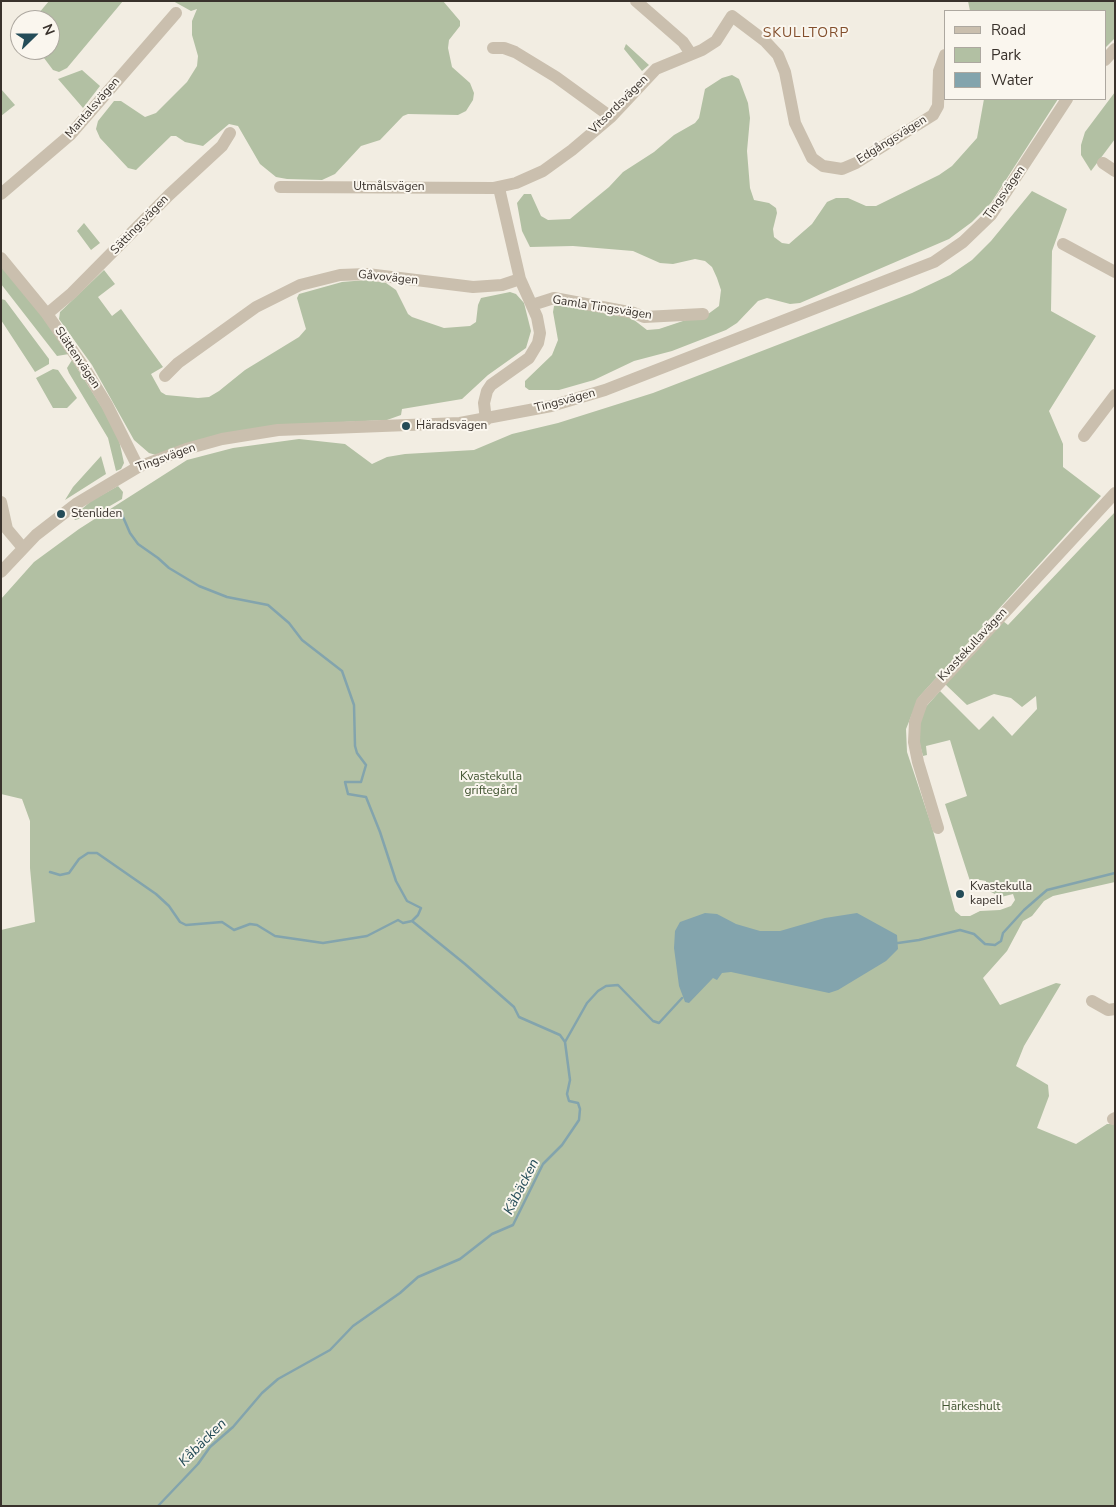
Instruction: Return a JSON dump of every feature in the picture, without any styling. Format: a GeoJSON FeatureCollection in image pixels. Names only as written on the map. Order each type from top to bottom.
{"type":"FeatureCollection","features":[{"type":"Feature","properties":{"kind":"street"},"geometry":{"type":"LineString","coordinates":[[636,1],[683,42],[690,54]]}},
{"type":"Feature","properties":{"kind":"street","name":"Mantalsvägen"},"geometry":{"type":"LineString","coordinates":[[1,194],[70,135],[176,13]]}},
{"type":"Feature","properties":{"kind":"street","name":"Vitsordsvägen"},"geometry":{"type":"LineString","coordinates":[[499,188],[543,171],[572,150],[611,117],[656,69],[716,41],[732,16]]}},
{"type":"Feature","properties":{"kind":"street","name":"Edgångsvägen"},"geometry":{"type":"LineString","coordinates":[[732,16],[765,41],[778,55],[785,72],[794,123],[807,151],[816,163],[836,169],[848,168],[933,115],[938,106],[939,71],[944,57]]}},
{"type":"Feature","properties":{"kind":"street"},"geometry":{"type":"LineString","coordinates":[[493,48],[504,48],[516,52],[556,77],[611,117]]}},
{"type":"Feature","properties":{"kind":"street"},"geometry":{"type":"LineString","coordinates":[[1106,59],[1115,49]]}},
{"type":"Feature","properties":{"kind":"street","name":"Tingsvägen"},"geometry":{"type":"LineString","coordinates":[[1,572],[24,548],[76,504],[138,467],[186,449],[249,434],[309,428],[438,425],[486,420],[551,406],[605,390],[934,262],[963,242],[991,216],[1066,100]]}},
{"type":"Feature","properties":{"kind":"street","name":"Sättingsvägen"},"geometry":{"type":"LineString","coordinates":[[47,314],[72,293],[169,195],[222,146],[230,133]]}},
{"type":"Feature","properties":{"kind":"street"},"geometry":{"type":"LineString","coordinates":[[1103,163],[1115,171]]}},
{"type":"Feature","properties":{"kind":"street","name":"Utmålsvägen"},"geometry":{"type":"LineString","coordinates":[[280,187],[499,188]]}},
{"type":"Feature","properties":{"kind":"street"},"geometry":{"type":"LineString","coordinates":[[486,420],[484,403],[487,391],[491,385],[529,358],[538,343],[539,325],[520,280],[499,188]]}},
{"type":"Feature","properties":{"kind":"street"},"geometry":{"type":"LineString","coordinates":[[1063,244],[1115,272]]}},
{"type":"Feature","properties":{"kind":"street","name":"Slättenvägen"},"geometry":{"type":"LineString","coordinates":[[1,258],[47,314],[95,385],[138,467]]}},
{"type":"Feature","properties":{"kind":"street","name":"Gåvovägen"},"geometry":{"type":"LineString","coordinates":[[165,376],[178,362],[256,307],[300,285],[340,276],[367,274],[472,287],[502,285],[520,280]]}},
{"type":"Feature","properties":{"kind":"street","name":"Gamla Tingsvägen"},"geometry":{"type":"LineString","coordinates":[[532,305],[554,298],[634,313],[644,317],[703,314]]}},
{"type":"Feature","properties":{"kind":"street"},"geometry":{"type":"LineString","coordinates":[[1084,436],[1115,395]]}},
{"type":"Feature","properties":{"kind":"street","name":"Kvastekullavägen"},"geometry":{"type":"LineString","coordinates":[[938,828],[918,762],[914,742],[915,722],[922,702],[1115,493]]}},
{"type":"Feature","properties":{"kind":"street"},"geometry":{"type":"LineString","coordinates":[[1,502],[7,529],[24,548]]}},
{"type":"Feature","properties":{"kind":"street"},"geometry":{"type":"LineString","coordinates":[[1092,1001],[1108,1010],[1115,1009]]}},
{"type":"Feature","properties":{"kind":"green space"},"geometry":{"type":"Polygon","coordinates":[[[49,1],[123,1],[67,68],[59,72],[53,70],[46,60],[60,60],[60,10],[41,10],[49,1]]]}},
{"type":"Feature","properties":{"kind":"green space"},"geometry":{"type":"Polygon","coordinates":[[[173,1],[443,1],[460,21],[460,26],[449,40],[448,48],[452,67],[470,83],[474,93],[473,100],[466,111],[458,115],[408,114],[403,116],[380,140],[361,146],[335,174],[322,180],[276,177],[260,164],[238,126],[229,124],[203,146],[185,142],[176,136],[171,136],[136,170],[128,168],[100,138],[96,129],[98,121],[114,101],[121,101],[145,117],[156,113],[187,82],[197,66],[198,56],[192,35],[192,21],[197,9],[191,11],[173,1]]]}},
{"type":"Feature","properties":{"kind":"green space"},"geometry":{"type":"Polygon","coordinates":[[[968,1],[1115,1],[1115,38],[1106,47],[1106,10],[970,10],[968,1]]]}},
{"type":"Feature","properties":{"kind":"green space"},"geometry":{"type":"Polygon","coordinates":[[[626,44],[649,65],[642,71],[624,49],[626,44]]]}},
{"type":"Feature","properties":{"kind":"green space"},"geometry":{"type":"Polygon","coordinates":[[[82,70],[100,86],[83,108],[58,79],[82,70]]]}},
{"type":"Feature","properties":{"kind":"green space"},"geometry":{"type":"Polygon","coordinates":[[[732,75],[739,79],[748,103],[750,118],[747,151],[750,188],[754,200],[769,203],[776,208],[777,213],[773,229],[774,237],[782,243],[789,244],[812,224],[827,202],[836,198],[848,198],[866,206],[876,206],[939,175],[952,166],[977,138],[984,100],[1057,100],[991,203],[972,222],[949,239],[800,303],[790,304],[767,298],[758,301],[737,323],[726,330],[672,351],[634,361],[594,380],[559,390],[529,390],[525,387],[525,381],[552,355],[558,340],[553,312],[554,306],[564,303],[625,313],[647,330],[659,329],[692,318],[704,317],[719,306],[721,290],[712,267],[705,261],[695,259],[673,264],[660,263],[633,251],[573,246],[530,247],[522,231],[517,203],[524,194],[531,194],[541,216],[548,220],[570,219],[609,187],[623,172],[654,152],[674,135],[695,123],[699,118],[705,89],[722,78],[732,75]]]}},
{"type":"Feature","properties":{"kind":"green space"},"geometry":{"type":"Polygon","coordinates":[[[1,89],[15,105],[1,116],[1,89]]]}},
{"type":"Feature","properties":{"kind":"green space"},"geometry":{"type":"Polygon","coordinates":[[[1115,92],[1115,139],[1091,171],[1081,155],[1081,145],[1085,132],[1115,92]]]}},
{"type":"Feature","properties":{"kind":"green space"},"geometry":{"type":"Polygon","coordinates":[[[1032,191],[1067,209],[1052,251],[1051,311],[1096,336],[1049,411],[1063,444],[1063,467],[1101,496],[919,697],[906,729],[907,752],[932,827],[955,911],[961,916],[970,916],[980,911],[1000,910],[1011,906],[1015,900],[1013,894],[1001,897],[987,890],[986,881],[974,879],[970,881],[945,804],[967,796],[950,740],[926,746],[927,755],[923,756],[917,734],[923,710],[940,691],[979,730],[993,716],[1012,736],[1037,709],[1036,696],[1022,707],[1011,698],[994,694],[967,705],[945,684],[1003,621],[1008,625],[1115,512],[1115,882],[1053,896],[1044,901],[1032,916],[1023,921],[1007,951],[983,978],[1000,1005],[1056,983],[1061,984],[1024,1046],[1016,1066],[1048,1085],[1049,1096],[1037,1128],[1076,1144],[1107,1124],[1115,1124],[1115,1506],[1,1506],[1,930],[35,922],[30,868],[30,821],[22,799],[1,794],[1,599],[34,562],[79,529],[187,460],[233,448],[299,439],[345,444],[372,464],[387,457],[405,454],[474,450],[512,434],[558,423],[653,393],[912,293],[950,275],[972,260],[991,241],[1032,191]]]}},
{"type":"Feature","properties":{"kind":"green space"},"geometry":{"type":"Polygon","coordinates":[[[84,223],[100,243],[91,250],[77,231],[84,223]]]}},
{"type":"Feature","properties":{"kind":"green space"},"geometry":{"type":"Polygon","coordinates":[[[1,263],[16,280],[69,354],[57,356],[1,284],[1,263]]]}},
{"type":"Feature","properties":{"kind":"green space"},"geometry":{"type":"Polygon","coordinates":[[[104,270],[115,284],[98,297],[112,316],[121,309],[163,367],[151,374],[161,392],[166,395],[198,398],[209,397],[219,391],[245,370],[299,337],[306,329],[297,298],[299,294],[342,282],[366,280],[386,283],[396,290],[408,314],[444,328],[470,326],[476,322],[478,305],[481,298],[510,292],[516,294],[524,303],[531,331],[526,348],[488,375],[462,399],[402,409],[401,415],[387,420],[278,425],[156,455],[149,453],[134,440],[92,365],[59,319],[60,312],[104,270]]]}},
{"type":"Feature","properties":{"kind":"green space"},"geometry":{"type":"Polygon","coordinates":[[[1,299],[5,300],[49,359],[49,364],[35,372],[1,320],[1,299]]]}},
{"type":"Feature","properties":{"kind":"green space"},"geometry":{"type":"Polygon","coordinates":[[[72,360],[110,420],[119,440],[124,463],[121,469],[116,471],[108,438],[69,373],[67,368],[72,360]]]}},
{"type":"Feature","properties":{"kind":"green space"},"geometry":{"type":"Polygon","coordinates":[[[53,369],[58,370],[77,398],[67,408],[53,408],[36,378],[53,369]]]}},
{"type":"Feature","properties":{"kind":"green space"},"geometry":{"type":"Polygon","coordinates":[[[101,456],[106,474],[65,500],[73,487],[101,456]]]}},
{"type":"Feature","properties":{"kind":"green space"},"geometry":{"type":"Polygon","coordinates":[[[118,486],[123,492],[122,499],[96,514],[75,520],[73,517],[91,501],[118,486]]]}},
{"type":"Feature","properties":{"kind":"water"},"geometry":{"type":"Polygon","coordinates":[[[705,913],[717,914],[736,924],[760,931],[780,931],[825,918],[857,913],[897,935],[898,949],[886,961],[838,990],[829,993],[731,972],[722,973],[717,980],[713,978],[689,1003],[685,1002],[679,986],[674,948],[675,931],[680,922],[705,913]]]}},
{"type":"Feature","properties":{"kind":"waterway"},"geometry":{"type":"LineString","coordinates":[[120,510],[130,533],[138,544],[169,568],[199,586],[227,597],[268,605],[289,623],[302,640],[342,671],[354,705],[355,746],[357,753],[366,765],[361,782],[345,782],[348,794],[366,797],[396,881],[407,901],[421,908],[418,915],[412,921]]}},
{"type":"Feature","properties":{"kind":"waterway"},"geometry":{"type":"LineString","coordinates":[[50,872],[60,875],[69,873],[79,859],[88,853],[97,853],[156,894],[169,906],[180,922],[186,925],[222,922],[234,930],[250,924],[257,925],[275,936],[323,943],[367,936],[398,920],[403,923],[412,921],[514,1007],[519,1017],[560,1035],[565,1042]]}},
{"type":"Feature","properties":{"kind":"waterway"},"geometry":{"type":"LineString","coordinates":[[898,943],[960,930],[974,934],[985,944],[995,945],[1001,941],[1003,933],[1024,910],[1047,890],[1115,873]]}},
{"type":"Feature","properties":{"kind":"waterway","name":"Kåbäcken"},"geometry":{"type":"LineString","coordinates":[[158,1506],[198,1464],[210,1447],[233,1427],[262,1393],[278,1379],[330,1350],[353,1326],[400,1293],[418,1277],[460,1259],[492,1234],[513,1225],[543,1164],[562,1145],[579,1120],[580,1109],[578,1103],[569,1101],[567,1094],[570,1080],[565,1042],[587,1003],[598,991],[606,986],[618,985],[653,1021],[659,1023],[682,998]]}},
{"type":"Feature","properties":{"kind":"place","name":"Häradsvägen"},"geometry":{"type":"Point","coordinates":[406,426]}},
{"type":"Feature","properties":{"kind":"place","name":"Stenliden"},"geometry":{"type":"Point","coordinates":[61,514]}},
{"type":"Feature","properties":{"kind":"place","name":"Kvastekulla kapell"},"geometry":{"type":"Point","coordinates":[960,894]}},
{"type":"Feature","properties":{"kind":"district","name":"SKULLTORP"},"geometry":{"type":"Point","coordinates":[806,34]}},
{"type":"Feature","properties":{"kind":"park label","name":"Kvastekulla griftegård"},"geometry":{"type":"Point","coordinates":[491,784]}},
{"type":"Feature","properties":{"kind":"park label","name":"Härkeshult"},"geometry":{"type":"Point","coordinates":[971,1407]}}]}
